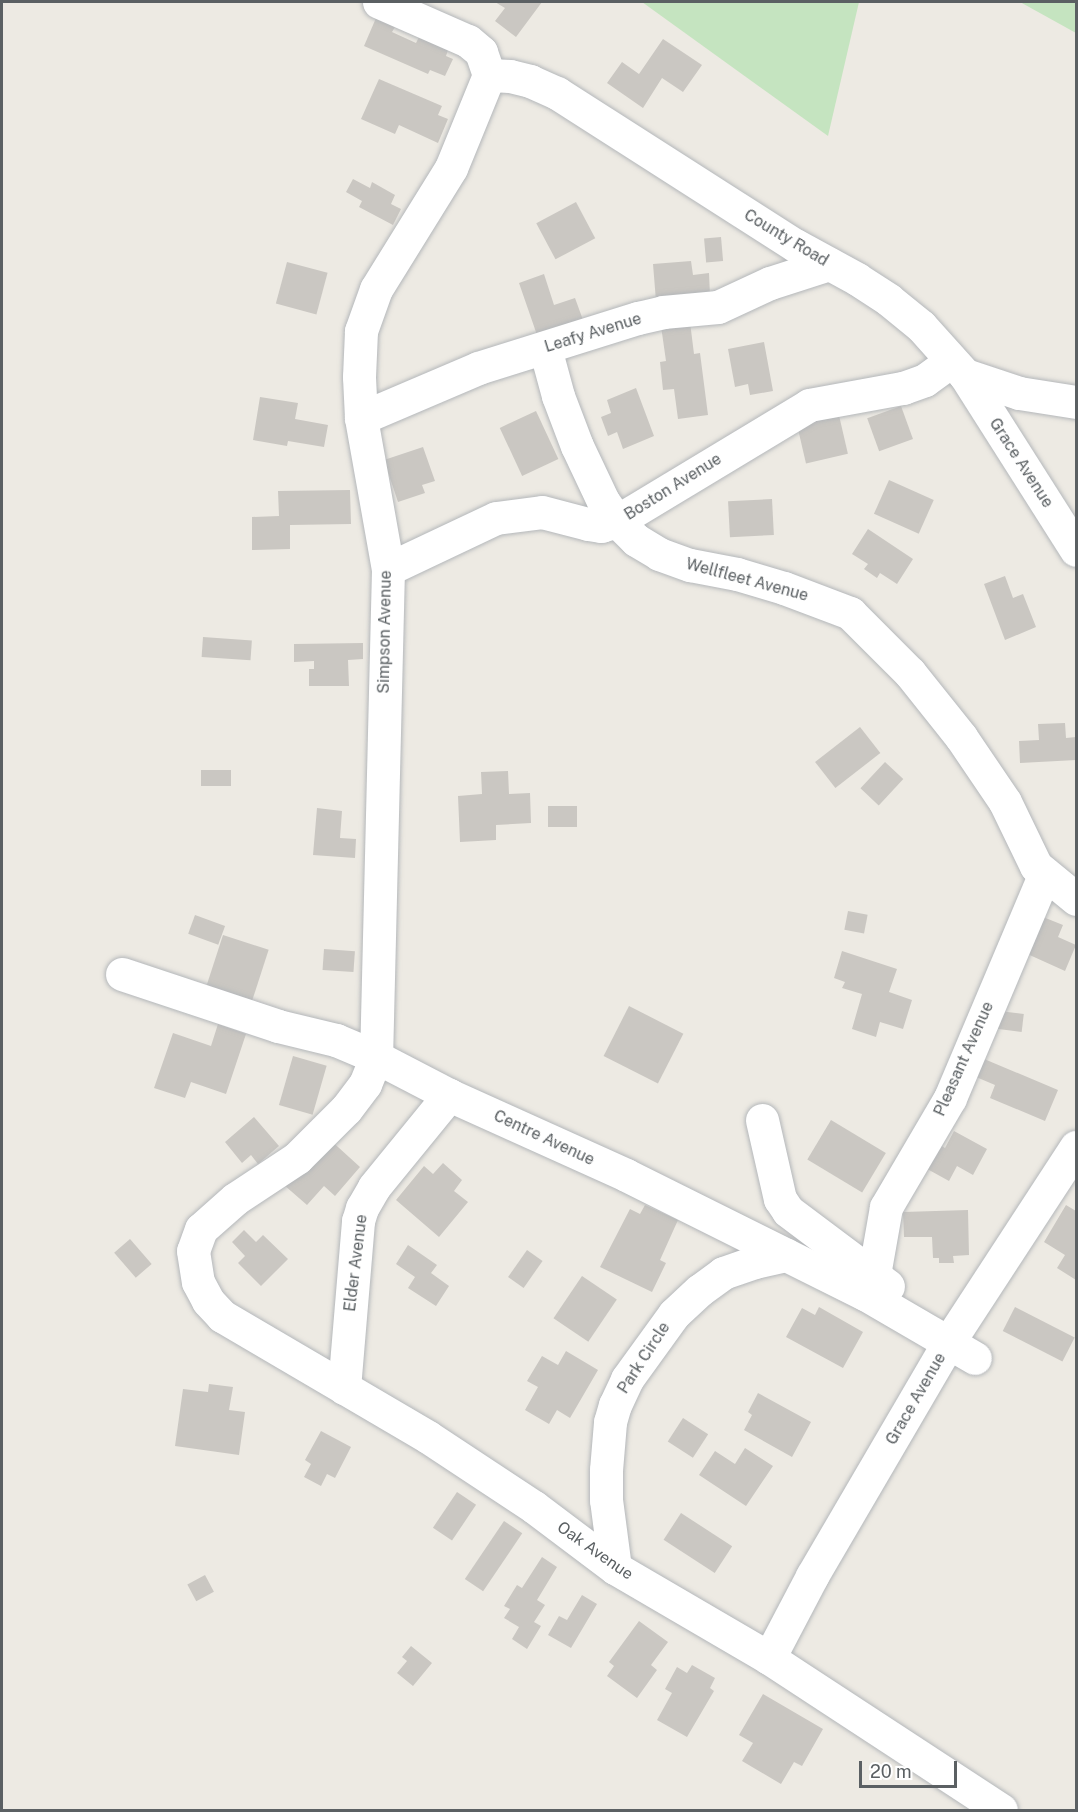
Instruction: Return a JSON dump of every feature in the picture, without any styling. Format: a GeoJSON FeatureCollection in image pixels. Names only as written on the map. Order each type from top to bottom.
{"type":"FeatureCollection","features":[{"type":"Feature","properties":{"kind":"street"},"geometry":{"type":"LineString","coordinates":[[379,2],[468,41],[481,52],[489,75]]}},
{"type":"Feature","properties":{"kind":"street","name":"County Road"},"geometry":{"type":"LineString","coordinates":[[489,75],[510,76],[530,81],[556,93],[903,311],[921,326],[958,368]]}},
{"type":"Feature","properties":{"kind":"street","name":"Simpson Avenue"},"geometry":{"type":"LineString","coordinates":[[198,1282],[193,1251],[201,1229],[235,1199],[297,1158],[346,1109],[365,1084],[376,1057],[388,569],[361,418],[359,377],[361,331],[376,289],[451,168],[489,75]]}},
{"type":"Feature","properties":{"kind":"street","name":"Leafy Avenue"},"geometry":{"type":"LineString","coordinates":[[361,418],[478,368],[638,318],[663,312],[718,307],[770,283],[829,264]]}},
{"type":"Feature","properties":{"kind":"street","name":"Wellfleet Avenue"},"geometry":{"type":"LineString","coordinates":[[545,348],[558,396],[577,446],[603,501],[617,521],[636,540],[659,554],[690,566],[737,574],[773,585],[830,603],[850,613],[910,673],[961,737],[1005,802],[1031,857],[1044,875],[1077,899]]}},
{"type":"Feature","properties":{"kind":"street"},"geometry":{"type":"LineString","coordinates":[[958,368],[1019,393],[1077,402]]}},
{"type":"Feature","properties":{"kind":"street","name":"Boston Avenue"},"geometry":{"type":"LineString","coordinates":[[388,569],[496,518],[542,512],[594,525],[617,521],[809,405],[903,388],[958,368]]}},
{"type":"Feature","properties":{"kind":"street","name":"Grace Avenue"},"geometry":{"type":"LineString","coordinates":[[958,368],[1077,550]]}},
{"type":"Feature","properties":{"kind":"street","name":"Pleasant Avenue"},"geometry":{"type":"LineString","coordinates":[[874,1275],[886,1207],[950,1098],[1044,875]]}},
{"type":"Feature","properties":{"kind":"street","name":"Centre Avenue"},"geometry":{"type":"LineString","coordinates":[[122,974],[278,1026],[336,1040],[376,1057],[450,1095],[626,1175],[910,1319],[962,1350]]}},
{"type":"Feature","properties":{"kind":"street","name":"Elder Avenue"},"geometry":{"type":"LineString","coordinates":[[344,1388],[358,1221],[362,1208],[374,1187],[450,1095]]}},
{"type":"Feature","properties":{"kind":"street"},"geometry":{"type":"LineString","coordinates":[[762,1120],[780,1199],[788,1211],[901,1298],[910,1319]]}},
{"type":"Feature","properties":{"kind":"street","name":"Grace Avenue"},"geometry":{"type":"LineString","coordinates":[[769,1658],[812,1576],[962,1350],[1077,1147]]}},
{"type":"Feature","properties":{"kind":"street","name":"Park Circle"},"geometry":{"type":"LineString","coordinates":[[615,1568],[606,1500],[606,1470],[610,1422],[627,1379],[674,1314],[700,1290],[723,1274],[755,1262],[786,1255]]}},
{"type":"Feature","properties":{"kind":"street","name":"Oak Avenue"},"geometry":{"type":"LineString","coordinates":[[198,1282],[208,1301],[222,1316],[428,1437],[524,1501],[615,1568],[769,1658],[1001,1810]]}},
{"type":"Feature","properties":{"kind":"green space"},"geometry":{"type":"Polygon","coordinates":[[[642,2],[859,2],[828,136],[642,2]]]}},
{"type":"Feature","properties":{"kind":"green space"},"geometry":{"type":"Polygon","coordinates":[[[1020,2],[1076,2],[1076,33],[1020,2]]]}},
{"type":"Feature","properties":{"kind":"building"},"geometry":{"type":"Polygon","coordinates":[[[495,2],[542,2],[516,37],[495,21],[505,8],[495,2]]]}},
{"type":"Feature","properties":{"kind":"building"},"geometry":{"type":"Polygon","coordinates":[[[376,18],[395,27],[392,32],[416,43],[419,37],[448,50],[446,56],[453,59],[445,76],[430,70],[428,74],[364,46],[376,18]]]}},
{"type":"Feature","properties":{"kind":"building"},"geometry":{"type":"Polygon","coordinates":[[[663,39],[702,65],[683,92],[662,78],[643,108],[607,83],[622,62],[639,74],[663,39]]]}},
{"type":"Feature","properties":{"kind":"building"},"geometry":{"type":"Polygon","coordinates":[[[379,79],[442,106],[438,115],[448,119],[438,143],[399,125],[395,134],[361,119],[379,79]]]}},
{"type":"Feature","properties":{"kind":"building"},"geometry":{"type":"Polygon","coordinates":[[[353,179],[370,188],[372,182],[395,195],[391,204],[401,209],[393,225],[359,207],[362,201],[346,192],[353,179]]]}},
{"type":"Feature","properties":{"kind":"building"},"geometry":{"type":"Polygon","coordinates":[[[576,202],[595,238],[556,259],[536,223],[576,202]]]}},
{"type":"Feature","properties":{"kind":"building"},"geometry":{"type":"Polygon","coordinates":[[[721,237],[723,261],[706,262],[704,238],[721,237]]]}},
{"type":"Feature","properties":{"kind":"building"},"geometry":{"type":"Polygon","coordinates":[[[691,261],[693,275],[709,273],[710,296],[656,301],[653,264],[691,261]]]}},
{"type":"Feature","properties":{"kind":"building"},"geometry":{"type":"Polygon","coordinates":[[[287,262],[328,273],[316,314],[276,304],[287,262]]]}},
{"type":"Feature","properties":{"kind":"building"},"geometry":{"type":"Polygon","coordinates":[[[544,274],[554,305],[575,298],[583,320],[537,335],[519,283],[544,274]]]}},
{"type":"Feature","properties":{"kind":"building"},"geometry":{"type":"Polygon","coordinates":[[[690,322],[694,354],[700,353],[708,415],[678,419],[674,389],[663,390],[660,362],[666,361],[661,326],[690,322]]]}},
{"type":"Feature","properties":{"kind":"building"},"geometry":{"type":"Polygon","coordinates":[[[764,342],[773,391],[750,395],[748,384],[735,387],[728,349],[764,342]]]}},
{"type":"Feature","properties":{"kind":"building"},"geometry":{"type":"Polygon","coordinates":[[[636,388],[654,436],[623,449],[617,432],[608,436],[601,417],[611,413],[607,400],[636,388]]]}},
{"type":"Feature","properties":{"kind":"building"},"geometry":{"type":"Polygon","coordinates":[[[260,397],[298,403],[295,419],[328,425],[324,447],[288,441],[287,446],[253,440],[260,397]]]}},
{"type":"Feature","properties":{"kind":"building"},"geometry":{"type":"Polygon","coordinates":[[[901,406],[913,439],[879,451],[867,418],[901,406]]]}},
{"type":"Feature","properties":{"kind":"building"},"geometry":{"type":"Polygon","coordinates":[[[536,411],[558,459],[522,476],[500,428],[536,411]]]}},
{"type":"Feature","properties":{"kind":"building"},"geometry":{"type":"Polygon","coordinates":[[[838,411],[848,454],[806,464],[796,421],[838,411]]]}},
{"type":"Feature","properties":{"kind":"building"},"geometry":{"type":"Polygon","coordinates":[[[423,447],[435,481],[422,485],[425,493],[398,502],[384,460],[423,447]]]}},
{"type":"Feature","properties":{"kind":"building"},"geometry":{"type":"Polygon","coordinates":[[[889,480],[934,500],[919,534],[874,514],[889,480]]]}},
{"type":"Feature","properties":{"kind":"building"},"geometry":{"type":"Polygon","coordinates":[[[350,490],[351,524],[290,525],[290,549],[252,550],[252,517],[279,516],[278,491],[350,490]]]}},
{"type":"Feature","properties":{"kind":"building"},"geometry":{"type":"Polygon","coordinates":[[[772,499],[774,535],[730,537],[728,501],[772,499]]]}},
{"type":"Feature","properties":{"kind":"building"},"geometry":{"type":"Polygon","coordinates":[[[868,529],[913,559],[897,584],[880,573],[877,578],[864,569],[868,564],[852,554],[868,529]]]}},
{"type":"Feature","properties":{"kind":"building"},"geometry":{"type":"Polygon","coordinates":[[[1005,576],[1013,598],[1023,594],[1036,627],[1005,640],[984,584],[1005,576]]]}},
{"type":"Feature","properties":{"kind":"building"},"geometry":{"type":"Polygon","coordinates":[[[203,637],[252,640],[250,660],[202,657],[203,637]]]}},
{"type":"Feature","properties":{"kind":"building"},"geometry":{"type":"Polygon","coordinates":[[[363,643],[363,659],[348,660],[349,686],[309,686],[309,669],[314,669],[314,661],[294,662],[294,644],[363,643]]]}},
{"type":"Feature","properties":{"kind":"building"},"geometry":{"type":"Polygon","coordinates":[[[1065,723],[1066,738],[1076,737],[1076,760],[1020,763],[1019,741],[1039,740],[1038,724],[1065,723]]]}},
{"type":"Feature","properties":{"kind":"building"},"geometry":{"type":"Polygon","coordinates":[[[860,727],[880,753],[835,788],[815,762],[860,727]]]}},
{"type":"Feature","properties":{"kind":"building"},"geometry":{"type":"Polygon","coordinates":[[[885,762],[903,779],[879,805],[860,788],[885,762]]]}},
{"type":"Feature","properties":{"kind":"building"},"geometry":{"type":"Polygon","coordinates":[[[201,770],[231,770],[231,786],[201,786],[201,770]]]}},
{"type":"Feature","properties":{"kind":"building"},"geometry":{"type":"Polygon","coordinates":[[[508,771],[509,794],[530,793],[531,823],[496,825],[496,840],[460,842],[458,796],[482,794],[481,772],[508,771]]]}},
{"type":"Feature","properties":{"kind":"building"},"geometry":{"type":"Polygon","coordinates":[[[548,806],[577,806],[577,827],[548,827],[548,806]]]}},
{"type":"Feature","properties":{"kind":"building"},"geometry":{"type":"Polygon","coordinates":[[[317,808],[342,811],[340,838],[356,839],[355,858],[313,855],[317,808]]]}},
{"type":"Feature","properties":{"kind":"building"},"geometry":{"type":"Polygon","coordinates":[[[848,911],[868,915],[864,933],[844,930],[848,911]]]}},
{"type":"Feature","properties":{"kind":"building"},"geometry":{"type":"Polygon","coordinates":[[[195,915],[225,926],[218,945],[188,934],[195,915]]]}},
{"type":"Feature","properties":{"kind":"building"},"geometry":{"type":"Polygon","coordinates":[[[1038,915],[1063,925],[1058,937],[1076,945],[1065,971],[1023,952],[1038,915]]]}},
{"type":"Feature","properties":{"kind":"building"},"geometry":{"type":"Polygon","coordinates":[[[223,935],[269,950],[251,1003],[206,988],[223,935]]]}},
{"type":"Feature","properties":{"kind":"building"},"geometry":{"type":"Polygon","coordinates":[[[324,949],[355,951],[353,972],[323,970],[324,949]]]}},
{"type":"Feature","properties":{"kind":"building"},"geometry":{"type":"Polygon","coordinates":[[[842,951],[897,969],[889,992],[912,1000],[903,1029],[880,1022],[876,1037],[852,1029],[862,994],[842,988],[845,982],[834,978],[842,951]]]}},
{"type":"Feature","properties":{"kind":"building"},"geometry":{"type":"Polygon","coordinates":[[[629,1006],[683,1034],[658,1084],[604,1056],[629,1006]]]}},
{"type":"Feature","properties":{"kind":"building"},"geometry":{"type":"Polygon","coordinates":[[[999,1011],[1024,1014],[1022,1032],[997,1029],[999,1011]]]}},
{"type":"Feature","properties":{"kind":"building"},"geometry":{"type":"Polygon","coordinates":[[[218,1024],[246,1034],[226,1094],[191,1082],[185,1098],[154,1088],[173,1033],[211,1046],[218,1024]]]}},
{"type":"Feature","properties":{"kind":"building"},"geometry":{"type":"Polygon","coordinates":[[[293,1056],[327,1066],[313,1115],[279,1105],[293,1056]]]}},
{"type":"Feature","properties":{"kind":"building"},"geometry":{"type":"Polygon","coordinates":[[[977,1056],[1058,1090],[1045,1121],[990,1098],[995,1085],[969,1074],[977,1056]]]}},
{"type":"Feature","properties":{"kind":"building"},"geometry":{"type":"Polygon","coordinates":[[[254,1117],[279,1146],[258,1164],[251,1155],[242,1163],[225,1142],[254,1117]]]}},
{"type":"Feature","properties":{"kind":"building"},"geometry":{"type":"Polygon","coordinates":[[[831,1120],[886,1153],[862,1192],[807,1159],[831,1120]]]}},
{"type":"Feature","properties":{"kind":"building"},"geometry":{"type":"Polygon","coordinates":[[[954,1131],[987,1149],[973,1175],[957,1166],[949,1181],[920,1165],[934,1141],[945,1148],[954,1131]]]}},
{"type":"Feature","properties":{"kind":"building"},"geometry":{"type":"Polygon","coordinates":[[[327,1137],[360,1167],[335,1196],[324,1186],[307,1205],[284,1185],[327,1137]]]}},
{"type":"Feature","properties":{"kind":"building"},"geometry":{"type":"Polygon","coordinates":[[[443,1163],[462,1180],[454,1191],[468,1202],[439,1237],[396,1200],[424,1166],[433,1174],[443,1163]]]}},
{"type":"Feature","properties":{"kind":"building"},"geometry":{"type":"Polygon","coordinates":[[[645,1205],[678,1220],[660,1260],[666,1263],[652,1292],[600,1267],[630,1209],[640,1214],[645,1205]]]}},
{"type":"Feature","properties":{"kind":"building"},"geometry":{"type":"Polygon","coordinates":[[[1066,1205],[1076,1211],[1076,1280],[1057,1268],[1065,1255],[1044,1242],[1066,1205]]]}},
{"type":"Feature","properties":{"kind":"building"},"geometry":{"type":"Polygon","coordinates":[[[968,1210],[969,1255],[953,1256],[954,1263],[939,1263],[939,1258],[933,1258],[932,1237],[904,1237],[903,1212],[968,1210]]]}},
{"type":"Feature","properties":{"kind":"building"},"geometry":{"type":"Polygon","coordinates":[[[244,1230],[256,1242],[263,1235],[288,1259],[261,1286],[238,1263],[245,1256],[232,1242],[244,1230]]]}},
{"type":"Feature","properties":{"kind":"building"},"geometry":{"type":"Polygon","coordinates":[[[130,1239],[152,1264],[136,1278],[114,1253],[130,1239]]]}},
{"type":"Feature","properties":{"kind":"building"},"geometry":{"type":"Polygon","coordinates":[[[408,1245],[437,1265],[431,1273],[449,1286],[436,1306],[408,1288],[415,1277],[396,1264],[408,1245]]]}},
{"type":"Feature","properties":{"kind":"building"},"geometry":{"type":"Polygon","coordinates":[[[527,1250],[543,1261],[524,1288],[508,1277],[527,1250]]]}},
{"type":"Feature","properties":{"kind":"building"},"geometry":{"type":"Polygon","coordinates":[[[582,1276],[617,1299],[588,1342],[553,1318],[582,1276]]]}},
{"type":"Feature","properties":{"kind":"building"},"geometry":{"type":"Polygon","coordinates":[[[819,1307],[863,1332],[843,1368],[786,1337],[802,1308],[815,1315],[819,1307]]]}},
{"type":"Feature","properties":{"kind":"building"},"geometry":{"type":"Polygon","coordinates":[[[1015,1307],[1075,1337],[1062,1361],[1003,1331],[1015,1307]]]}},
{"type":"Feature","properties":{"kind":"building"},"geometry":{"type":"Polygon","coordinates":[[[566,1351],[598,1370],[570,1418],[557,1410],[549,1424],[525,1410],[538,1387],[527,1381],[542,1356],[558,1365],[566,1351]]]}},
{"type":"Feature","properties":{"kind":"building"},"geometry":{"type":"Polygon","coordinates":[[[209,1384],[233,1387],[229,1410],[245,1412],[239,1455],[175,1446],[183,1389],[208,1392],[209,1384]]]}},
{"type":"Feature","properties":{"kind":"building"},"geometry":{"type":"Polygon","coordinates":[[[758,1393],[811,1422],[792,1457],[744,1430],[752,1415],[748,1412],[758,1393]]]}},
{"type":"Feature","properties":{"kind":"building"},"geometry":{"type":"Polygon","coordinates":[[[683,1418],[708,1434],[693,1458],[668,1441],[683,1418]]]}},
{"type":"Feature","properties":{"kind":"building"},"geometry":{"type":"Polygon","coordinates":[[[321,1431],[351,1447],[335,1478],[327,1474],[321,1486],[304,1477],[311,1464],[305,1460],[321,1431]]]}},
{"type":"Feature","properties":{"kind":"building"},"geometry":{"type":"Polygon","coordinates":[[[745,1448],[773,1466],[746,1506],[699,1475],[715,1451],[735,1464],[745,1448]]]}},
{"type":"Feature","properties":{"kind":"building"},"geometry":{"type":"Polygon","coordinates":[[[457,1492],[476,1505],[452,1541],[433,1528],[457,1492]]]}},
{"type":"Feature","properties":{"kind":"building"},"geometry":{"type":"Polygon","coordinates":[[[681,1513],[732,1546],[715,1573],[664,1540],[681,1513]]]}},
{"type":"Feature","properties":{"kind":"building"},"geometry":{"type":"Polygon","coordinates":[[[504,1521],[522,1533],[483,1591],[465,1579],[504,1521]]]}},
{"type":"Feature","properties":{"kind":"building"},"geometry":{"type":"Polygon","coordinates":[[[542,1557],[557,1567],[537,1600],[545,1605],[534,1622],[541,1626],[527,1649],[512,1639],[519,1627],[504,1618],[510,1609],[504,1606],[517,1585],[522,1588],[542,1557]]]}},
{"type":"Feature","properties":{"kind":"building"},"geometry":{"type":"Polygon","coordinates":[[[205,1575],[214,1592],[196,1601],[187,1584],[205,1575]]]}},
{"type":"Feature","properties":{"kind":"building"},"geometry":{"type":"Polygon","coordinates":[[[582,1595],[597,1604],[571,1648],[548,1635],[559,1616],[567,1620],[582,1595]]]}},
{"type":"Feature","properties":{"kind":"building"},"geometry":{"type":"Polygon","coordinates":[[[639,1621],[668,1642],[651,1665],[657,1670],[637,1698],[607,1676],[614,1666],[609,1662],[639,1621]]]}},
{"type":"Feature","properties":{"kind":"building"},"geometry":{"type":"Polygon","coordinates":[[[411,1646],[432,1663],[413,1686],[397,1673],[407,1661],[402,1657],[411,1646]]]}},
{"type":"Feature","properties":{"kind":"building"},"geometry":{"type":"Polygon","coordinates":[[[692,1665],[715,1678],[710,1688],[714,1691],[687,1737],[657,1720],[672,1693],[665,1689],[677,1667],[687,1673],[692,1665]]]}},
{"type":"Feature","properties":{"kind":"building"},"geometry":{"type":"Polygon","coordinates":[[[763,1694],[823,1729],[802,1766],[794,1762],[781,1784],[742,1761],[753,1743],[739,1735],[763,1694]]]}}]}
